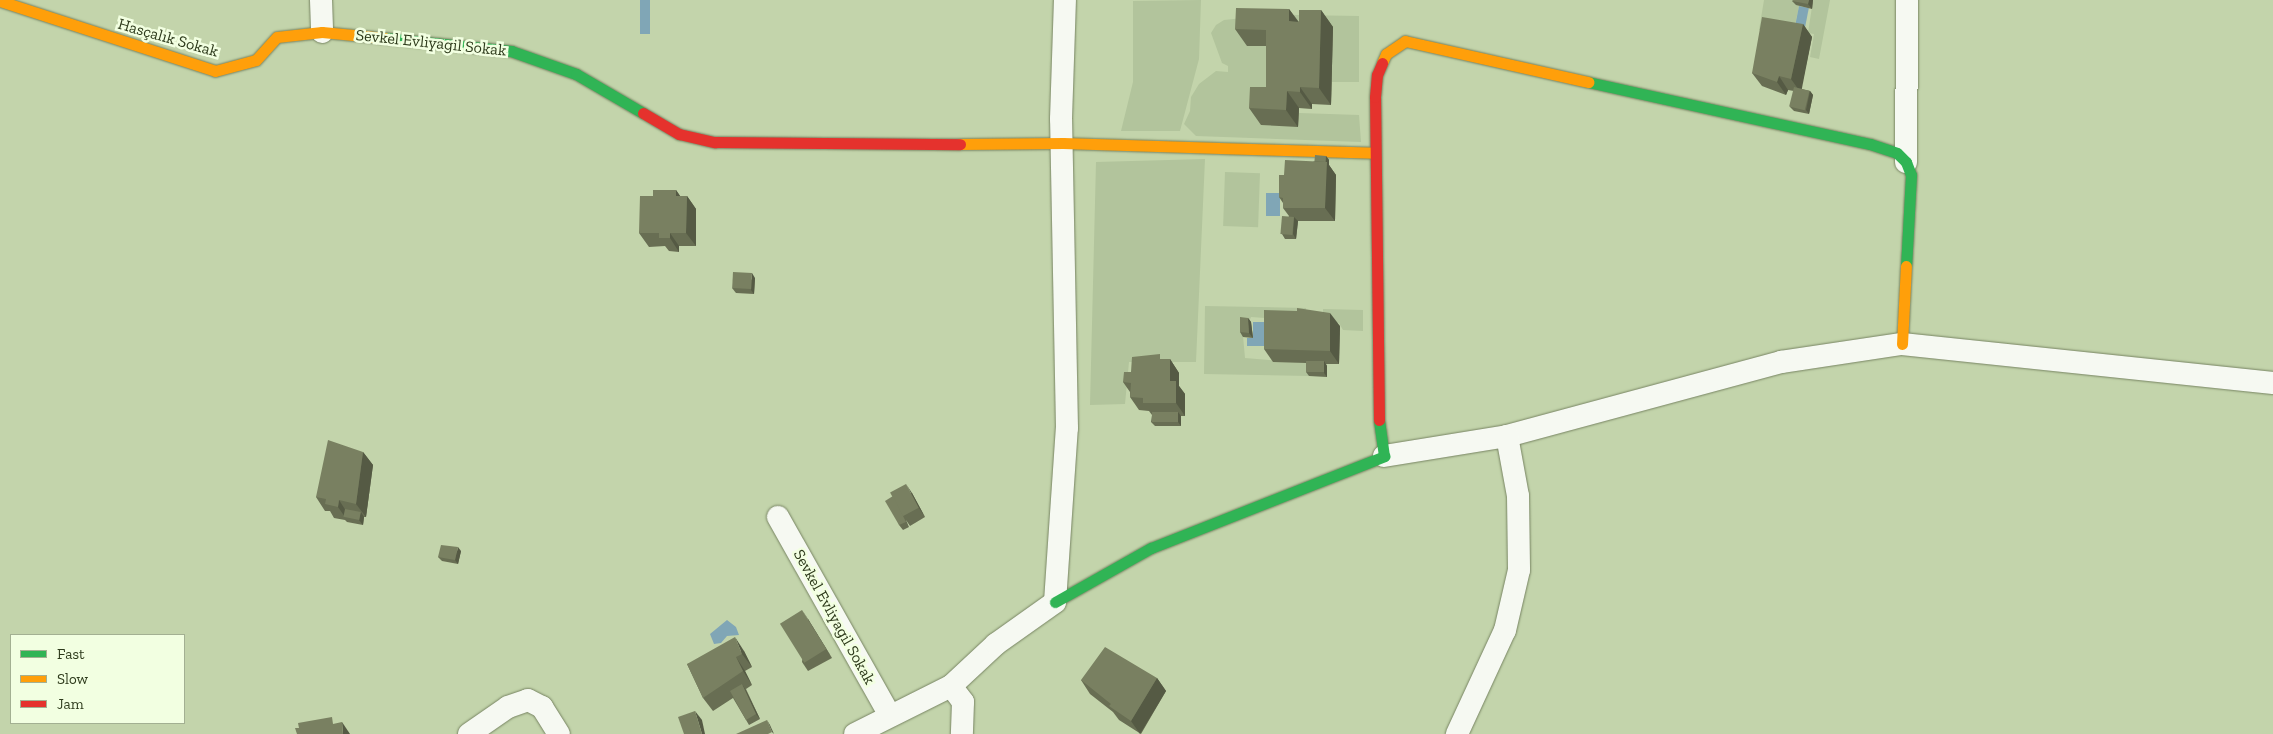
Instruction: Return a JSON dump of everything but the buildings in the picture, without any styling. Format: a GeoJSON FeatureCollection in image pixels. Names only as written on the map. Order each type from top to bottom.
{"type":"FeatureCollection","features":[{"type":"Feature","properties":{"kind":"street"},"geometry":{"type":"LineString","coordinates":[[321,0],[322,32]]}},
{"type":"Feature","properties":{"kind":"street"},"geometry":{"type":"LineString","coordinates":[[1055,602],[1067,428],[1063,143],[1064,0]]}},
{"type":"Feature","properties":{"kind":"street"},"geometry":{"type":"LineString","coordinates":[[1902,344],[1911,175],[1906,162],[1908,0]]}},
{"type":"Feature","properties":{"kind":"street","name":"Hasçalık Sokak"},"geometry":{"type":"LineString","coordinates":[[0,1],[215,71],[256,60],[277,37],[322,32]]}},
{"type":"Feature","properties":{"kind":"street","name":"Sevkel Evliyagil Sokak"},"geometry":{"type":"LineString","coordinates":[[322,32],[511,51],[576,74],[679,134],[715,142],[759,144],[1063,143],[1375,153]]}},
{"type":"Feature","properties":{"kind":"street"},"geometry":{"type":"LineString","coordinates":[[1384,456],[1378,408],[1375,153],[1377,75],[1386,54],[1405,41],[1870,144],[1897,153],[1906,162]]}},
{"type":"Feature","properties":{"kind":"street"},"geometry":{"type":"LineString","coordinates":[[856,734],[951,686],[996,644],[1055,602],[1151,548],[1384,456],[1507,436],[1781,362],[1902,344],[2273,383]]}},
{"type":"Feature","properties":{"kind":"street"},"geometry":{"type":"LineString","coordinates":[[1457,734],[1506,630],[1519,570],[1518,496],[1507,436]]}},
{"type":"Feature","properties":{"kind":"street","name":"Sevkel Evliyagil Sokak"},"geometry":{"type":"LineString","coordinates":[[778,518],[890,716]]}},
{"type":"Feature","properties":{"kind":"street"},"geometry":{"type":"LineString","coordinates":[[951,686],[963,702],[962,734]]}},
{"type":"Feature","properties":{"kind":"street"},"geometry":{"type":"LineString","coordinates":[[469,734],[508,706],[528,700],[542,707],[558,734]]}},
{"type":"Feature","properties":{"kind":"green space"},"geometry":{"type":"Polygon","coordinates":[[[1201,0],[1199,59],[1180,131],[1121,131],[1133,82],[1133,1],[1201,0]]]}},
{"type":"Feature","properties":{"kind":"green space"},"geometry":{"type":"Polygon","coordinates":[[[1764,0],[1797,0],[1799,6],[1794,30],[1759,30],[1764,0]]]}},
{"type":"Feature","properties":{"kind":"green space"},"geometry":{"type":"Polygon","coordinates":[[[1813,0],[1830,0],[1819,59],[1810,57],[1814,34],[1808,33],[1813,0]]]}},
{"type":"Feature","properties":{"kind":"green space"},"geometry":{"type":"Polygon","coordinates":[[[1247,14],[1359,16],[1359,82],[1332,82],[1331,104],[1312,104],[1312,109],[1299,108],[1299,113],[1359,115],[1361,142],[1196,136],[1184,124],[1190,111],[1191,97],[1199,84],[1216,71],[1228,72],[1228,66],[1222,63],[1211,33],[1216,25],[1224,20],[1243,18],[1247,14]]]}},
{"type":"Feature","properties":{"kind":"green space"},"geometry":{"type":"Polygon","coordinates":[[[1205,159],[1196,362],[1129,362],[1125,404],[1090,405],[1096,162],[1205,159]]]}},
{"type":"Feature","properties":{"kind":"green space"},"geometry":{"type":"Polygon","coordinates":[[[1225,172],[1260,173],[1258,227],[1223,226],[1225,172]]]}},
{"type":"Feature","properties":{"kind":"green space"},"geometry":{"type":"Polygon","coordinates":[[[1205,306],[1306,308],[1307,321],[1251,317],[1243,336],[1245,358],[1308,363],[1309,376],[1204,374],[1205,306]]]}},
{"type":"Feature","properties":{"kind":"green space"},"geometry":{"type":"Polygon","coordinates":[[[1323,309],[1363,310],[1363,331],[1343,330],[1339,323],[1323,321],[1323,309]]]}},
{"type":"Feature","properties":{"kind":"water"},"geometry":{"type":"Polygon","coordinates":[[[640,0],[650,0],[650,34],[640,34],[640,0]]]}},
{"type":"Feature","properties":{"kind":"water"},"geometry":{"type":"Polygon","coordinates":[[[1799,6],[1809,8],[1804,32],[1794,31],[1799,6]]]}},
{"type":"Feature","properties":{"kind":"water"},"geometry":{"type":"Polygon","coordinates":[[[1266,193],[1280,193],[1280,216],[1266,216],[1266,193]]]}},
{"type":"Feature","properties":{"kind":"water"},"geometry":{"type":"Polygon","coordinates":[[[1253,322],[1264,322],[1264,346],[1247,346],[1247,338],[1253,338],[1253,322]]]}},
{"type":"Feature","properties":{"kind":"water"},"geometry":{"type":"Polygon","coordinates":[[[727,620],[736,627],[739,635],[727,636],[721,643],[714,644],[710,634],[727,620]]]}},
{"type":"Feature","properties":{"kind":"traffic: fast"},"geometry":{"type":"LineString","coordinates":[[385,38],[511,51],[576,74],[643,113]]}},
{"type":"Feature","properties":{"kind":"traffic: fast"},"geometry":{"type":"LineString","coordinates":[[1588,82],[1870,144],[1897,153],[1906,162],[1911,175],[1906,266]]}},
{"type":"Feature","properties":{"kind":"traffic: fast"},"geometry":{"type":"LineString","coordinates":[[1055,602],[1151,548],[1384,456],[1379,420]]}},
{"type":"Feature","properties":{"kind":"traffic: slow"},"geometry":{"type":"LineString","coordinates":[[0,1],[215,71],[256,60],[277,37],[322,32],[385,38]]}},
{"type":"Feature","properties":{"kind":"traffic: slow"},"geometry":{"type":"LineString","coordinates":[[1382,63],[1386,54],[1405,41],[1588,82]]}},
{"type":"Feature","properties":{"kind":"traffic: slow"},"geometry":{"type":"LineString","coordinates":[[960,144],[1063,143],[1375,153]]}},
{"type":"Feature","properties":{"kind":"traffic: slow"},"geometry":{"type":"LineString","coordinates":[[1902,344],[1906,266]]}},
{"type":"Feature","properties":{"kind":"traffic: jam"},"geometry":{"type":"LineString","coordinates":[[1379,420],[1375,97],[1377,75],[1382,63]]}},
{"type":"Feature","properties":{"kind":"traffic: jam"},"geometry":{"type":"LineString","coordinates":[[643,113],[679,134],[715,142],[960,144]]}}]}
